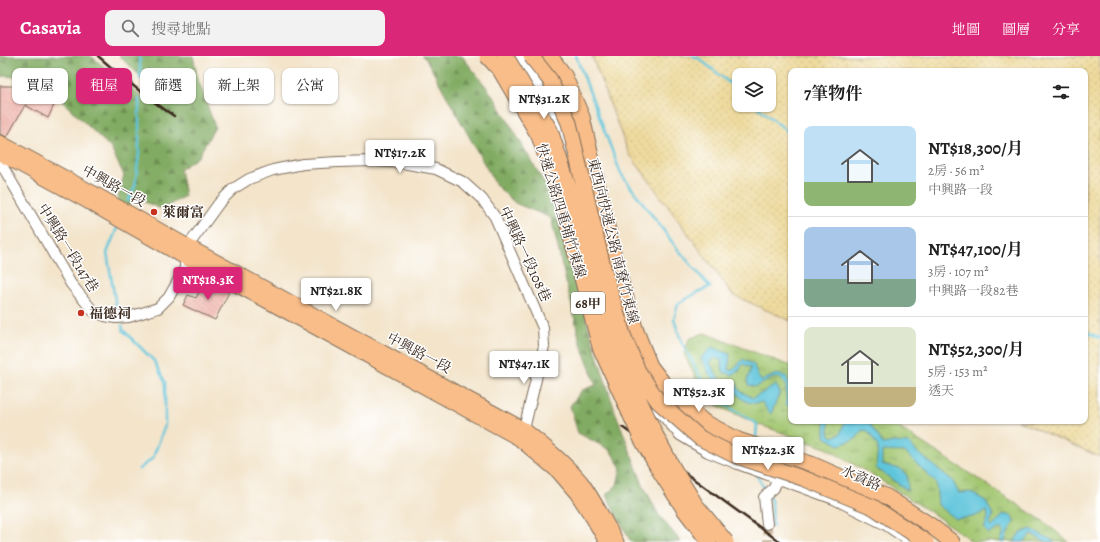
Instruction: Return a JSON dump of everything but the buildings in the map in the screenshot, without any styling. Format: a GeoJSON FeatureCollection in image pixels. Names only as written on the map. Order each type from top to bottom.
{"type":"FeatureCollection","features":[{"type":"Feature","properties":{"kind":"highway","name":"快速公路四重埔竹東線"},"geometry":{"type":"LineString","coordinates":[[487,56],[500,70],[539,136],[564,209],[600,346],[638,431],[684,509],[709,542]]}},
{"type":"Feature","properties":{"kind":"highway","name":"快速公路四重埔竹東線"},"geometry":{"type":"LineString","coordinates":[[504,56],[508,60],[550,130],[573,200],[613,344],[656,436],[673,468],[695,504],[726,542]]}},
{"type":"Feature","properties":{"kind":"highway","name":"東西向快速公路 南寮竹東線"},"geometry":{"type":"LineString","coordinates":[[550,56],[564,75],[582,117],[616,266],[636,330],[650,366],[670,392],[704,422],[738,440],[811,464],[887,497],[930,525],[952,542]]}},
{"type":"Feature","properties":{"kind":"highway","name":"東西向快速公路 南寮竹東線"},"geometry":{"type":"LineString","coordinates":[[528,61],[550,80],[569,123],[603,267],[623,335],[638,372],[658,401],[700,438],[734,454],[805,479],[873,507],[926,542]]}},
{"type":"Feature","properties":{"kind":"main road","name":"中興路一段"},"geometry":{"type":"LineString","coordinates":[[0,142],[94,193],[186,252],[272,304],[519,439],[558,472],[576,493],[606,542]]}},
{"type":"Feature","properties":{"kind":"main road","name":"中興路一段"},"geometry":{"type":"LineString","coordinates":[[0,154],[86,201],[437,380],[524,429],[564,462],[582,482],[617,542]]}},
{"type":"Feature","properties":{"kind":"street","name":"水資路"},"geometry":{"type":"LineString","coordinates":[[514,56],[528,61]]}},
{"type":"Feature","properties":{"kind":"street","name":"水資路"},"geometry":{"type":"LineString","coordinates":[[520,56],[528,61],[556,120],[572,170],[633,336],[649,374],[664,396],[701,429],[737,446],[834,481],[880,501],[940,542]]}},
{"type":"Feature","properties":{"kind":"street","name":"中興路一段108巷"},"geometry":{"type":"LineString","coordinates":[[186,252],[219,203],[233,189],[249,179],[273,170],[303,164],[374,161],[402,163],[436,169],[463,182],[482,199],[494,217],[543,328],[544,346],[524,429]]}},
{"type":"Feature","properties":{"kind":"street","name":"中興路一段147巷"},"geometry":{"type":"LineString","coordinates":[[0,162],[71,284],[93,311],[105,316],[116,318],[129,317],[158,308],[169,297],[185,268],[186,252]]}},
{"type":"Feature","properties":{"kind":"street","name":"水資路"},"geometry":{"type":"LineString","coordinates":[[572,170],[598,270],[620,341],[636,381],[652,405],[680,435],[708,452],[738,464],[776,484],[820,493],[857,509],[886,525],[911,542]]}},
{"type":"Feature","properties":{"kind":"street"},"geometry":{"type":"LineString","coordinates":[[767,524],[764,497],[776,484],[784,462]]}},
{"type":"Feature","properties":{"kind":"green space"},"geometry":{"type":"Polygon","coordinates":[[[0,56],[91,56],[106,68],[76,68],[76,104],[132,104],[132,89],[140,96],[140,104],[196,104],[196,70],[204,96],[204,104],[207,104],[215,127],[198,157],[180,169],[185,196],[162,209],[135,198],[127,207],[117,201],[124,175],[110,147],[65,104],[68,104],[68,68],[12,68],[12,77],[0,77],[0,56]]]}},
{"type":"Feature","properties":{"kind":"green space"},"geometry":{"type":"Polygon","coordinates":[[[119,56],[193,56],[196,68],[140,68],[140,76],[119,56]]]}},
{"type":"Feature","properties":{"kind":"green space"},"geometry":{"type":"Polygon","coordinates":[[[422,56],[462,56],[494,97],[552,196],[568,258],[615,411],[643,485],[659,515],[681,542],[631,542],[606,495],[617,485],[621,468],[610,450],[578,433],[570,406],[582,390],[596,385],[580,342],[551,218],[515,203],[496,185],[426,59],[422,56]]]}},
{"type":"Feature","properties":{"kind":"green space"},"geometry":{"type":"Polygon","coordinates":[[[704,333],[788,365],[788,424],[897,424],[901,429],[1043,521],[1069,542],[973,542],[932,513],[882,481],[826,448],[757,424],[722,408],[706,398],[684,354],[689,339],[704,333]]]}},
{"type":"Feature","properties":{"kind":"sand"},"geometry":{"type":"Polygon","coordinates":[[[592,56],[1100,56],[1100,457],[1025,424],[1088,424],[1088,68],[788,68],[788,320],[733,295],[628,152],[592,56]]]}},
{"type":"Feature","properties":{"kind":"water"},"geometry":{"type":"Polygon","coordinates":[[[712,347],[730,354],[729,370],[733,370],[743,359],[754,365],[761,381],[776,374],[786,376],[788,380],[788,406],[786,405],[786,385],[781,378],[773,378],[756,387],[748,385],[747,380],[751,368],[743,364],[739,371],[732,375],[723,372],[721,360],[714,358],[710,363],[721,382],[736,383],[740,391],[753,398],[776,385],[780,392],[771,414],[762,402],[752,403],[745,401],[733,388],[721,387],[710,375],[701,358],[712,347]]]}},
{"type":"Feature","properties":{"kind":"water"},"geometry":{"type":"Polygon","coordinates":[[[825,424],[829,424],[829,434],[833,437],[840,434],[844,424],[870,424],[883,444],[894,442],[909,443],[917,452],[952,480],[959,493],[970,492],[986,501],[993,516],[990,524],[992,527],[1004,514],[1012,516],[1014,522],[1005,542],[1000,542],[1004,532],[1000,528],[989,534],[984,529],[988,518],[987,511],[973,517],[956,519],[938,505],[936,483],[905,452],[882,451],[882,464],[900,469],[907,475],[908,491],[876,468],[878,447],[868,431],[862,430],[856,439],[839,445],[825,437],[825,424]]]}},
{"type":"Feature","properties":{"kind":"water"},"geometry":{"type":"Polygon","coordinates":[[[1031,529],[1055,542],[1047,542],[1031,534],[1024,542],[1014,542],[1019,534],[1031,529]]]}},
{"type":"Feature","properties":{"kind":"waterway"},"geometry":{"type":"LineString","coordinates":[[139,56],[140,68]]}},
{"type":"Feature","properties":{"kind":"waterway"},"geometry":{"type":"LineString","coordinates":[[576,56],[621,174],[676,247],[710,287],[698,292],[678,304],[674,319],[682,343],[710,395],[757,424],[756,437]]}},
{"type":"Feature","properties":{"kind":"waterway"},"geometry":{"type":"LineString","coordinates":[[693,56],[701,60],[732,85]]}},
{"type":"Feature","properties":{"kind":"waterway"},"geometry":{"type":"LineString","coordinates":[[128,201],[135,186],[139,153],[139,99]]}},
{"type":"Feature","properties":{"kind":"waterway"},"geometry":{"type":"LineString","coordinates":[[764,112],[788,132]]}},
{"type":"Feature","properties":{"kind":"waterway"},"geometry":{"type":"LineString","coordinates":[[117,228],[107,253],[117,310]]}},
{"type":"Feature","properties":{"kind":"waterway"},"geometry":{"type":"LineString","coordinates":[[122,325],[123,330],[154,361],[165,382],[165,425],[153,458],[139,469]]}},
{"type":"Feature","properties":{"kind":"waterway"},"geometry":{"type":"LineString","coordinates":[[1088,332],[1100,338]]}},
{"type":"Feature","properties":{"kind":"waterway"},"geometry":{"type":"LineString","coordinates":[[757,476],[766,491]]}},
{"type":"Feature","properties":{"kind":"waterway"},"geometry":{"type":"LineString","coordinates":[[769,495],[772,504],[773,526]]}},
{"type":"Feature","properties":{"kind":"tunnel"},"geometry":{"type":"LineString","coordinates":[[767,524],[768,542]]}},
{"type":"Feature","properties":{"kind":"railway"},"geometry":{"type":"LineString","coordinates":[[98,56],[135,88],[174,116]]}},
{"type":"Feature","properties":{"kind":"railway"},"geometry":{"type":"LineString","coordinates":[[622,427],[780,542]]}},
{"type":"Feature","properties":{"kind":"place","name":"萊爾富"},"geometry":{"type":"Point","coordinates":[154,212]}},
{"type":"Feature","properties":{"kind":"place","name":"福德祠"},"geometry":{"type":"Point","coordinates":[81,313]}}]}
